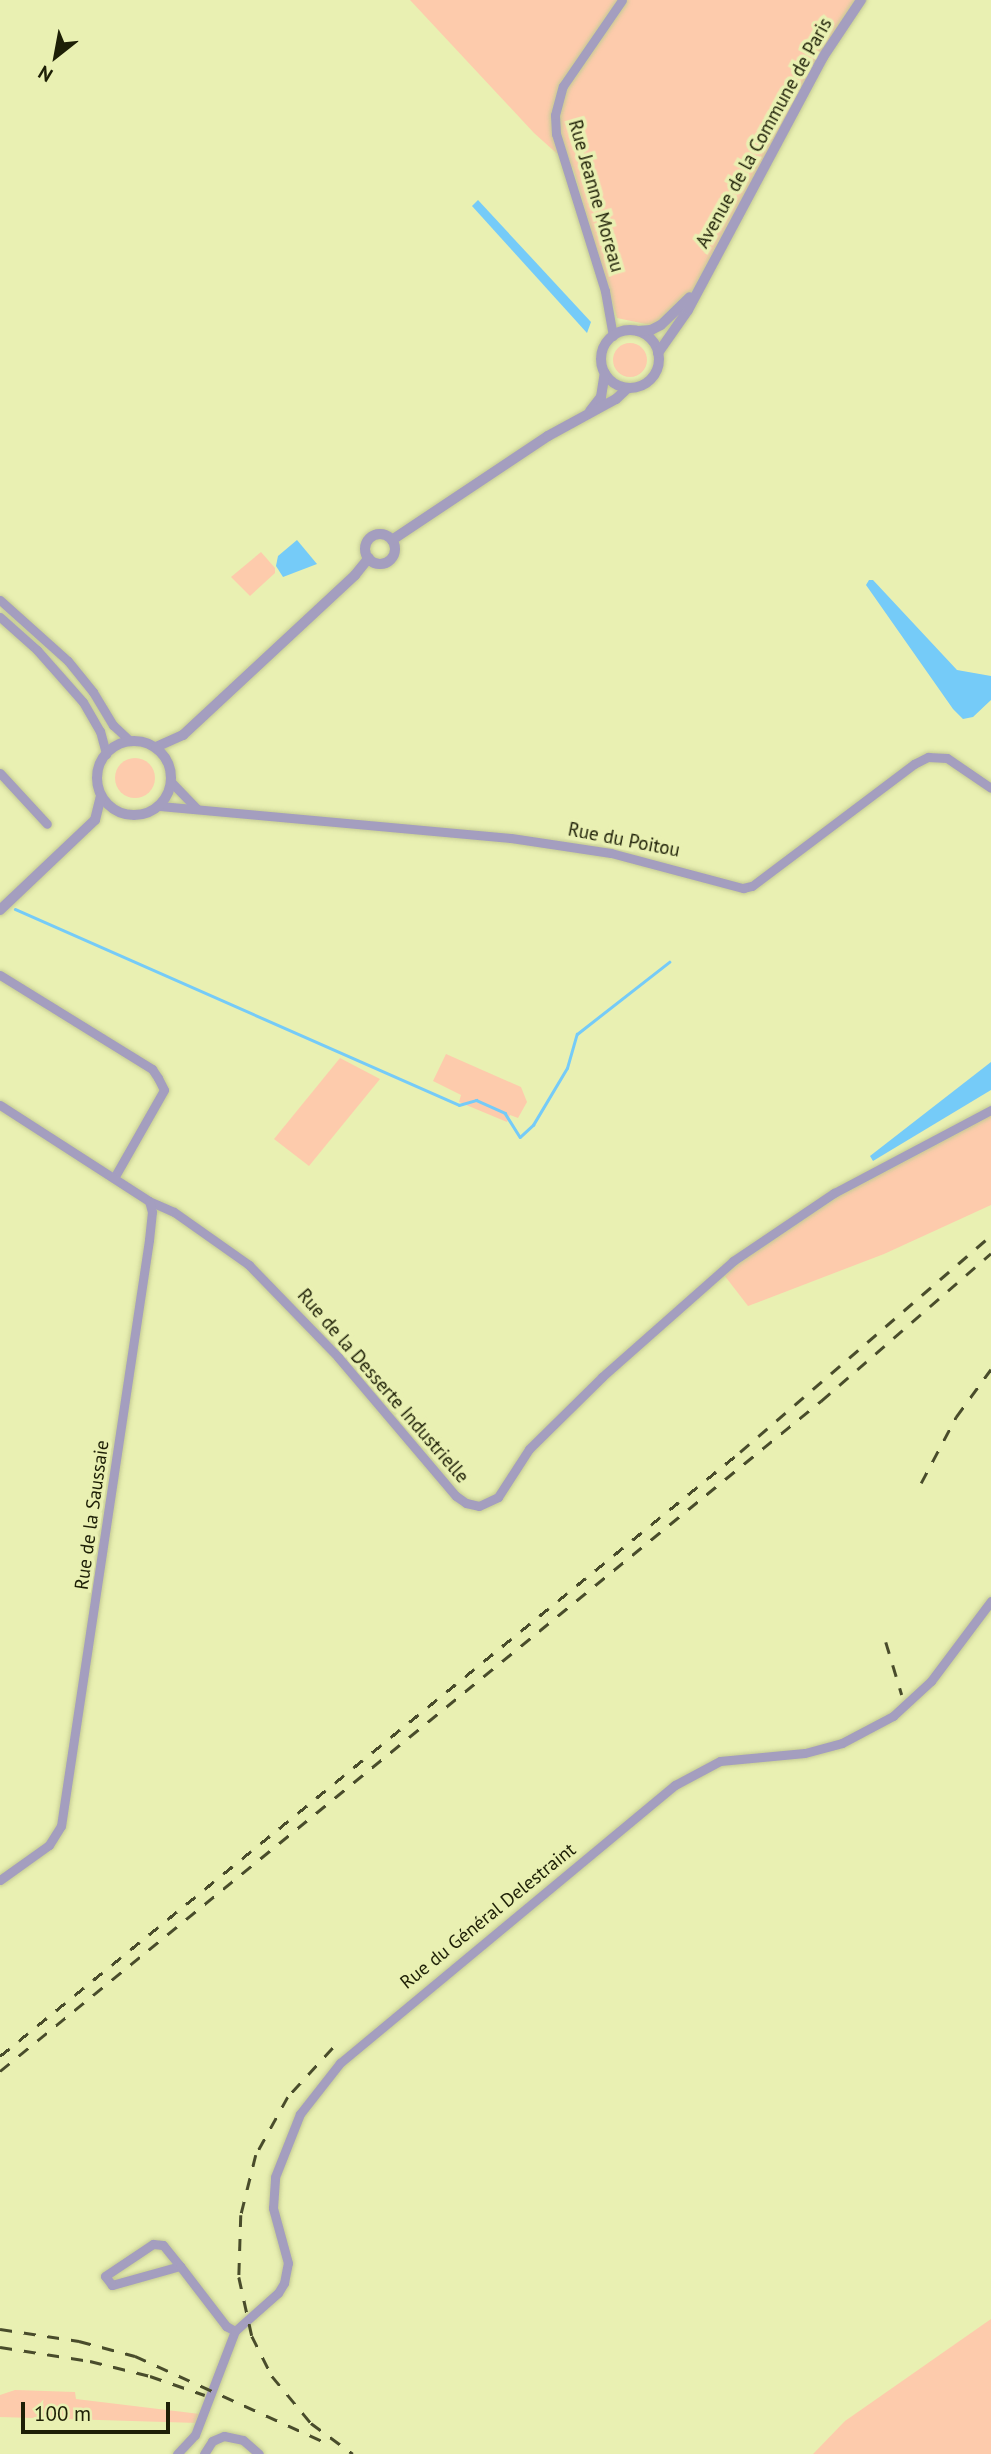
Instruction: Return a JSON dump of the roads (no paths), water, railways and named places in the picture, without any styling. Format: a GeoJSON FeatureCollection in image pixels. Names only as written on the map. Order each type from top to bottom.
{"type":"FeatureCollection","features":[{"type":"Feature","properties":{"kind":"street","name":"Rue Jeanne Moreau"},"geometry":{"type":"LineString","coordinates":[[613,336],[605,291],[556,134],[555,115],[563,86],[622,0]]}},
{"type":"Feature","properties":{"kind":"street","name":"Avenue de la Commune de Paris"},"geometry":{"type":"LineString","coordinates":[[658,353],[688,310],[823,57],[861,0]]}},
{"type":"Feature","properties":{"kind":"street","name":"Avenue de la Commune de Paris"},"geometry":{"type":"LineString","coordinates":[[637,331],[651,330],[661,325],[701,285]]}},
{"type":"Feature","properties":{"kind":"street"},"geometry":{"type":"LineString","coordinates":[[392,540],[548,436],[616,399],[628,388],[645,384],[657,370],[658,353],[650,339],[637,331],[613,336],[603,349],[605,373],[601,397],[588,413]]}},
{"type":"Feature","properties":{"kind":"street"},"geometry":{"type":"LineString","coordinates":[[605,373],[615,383],[628,388]]}},
{"type":"Feature","properties":{"kind":"street"},"geometry":{"type":"LineString","coordinates":[[381,534],[392,540],[394,554],[387,562],[381,564],[369,558],[366,548],[370,538],[381,534]]}},
{"type":"Feature","properties":{"kind":"street"},"geometry":{"type":"LineString","coordinates":[[168,761],[183,735],[355,575],[369,558]]}},
{"type":"Feature","properties":{"kind":"street"},"geometry":{"type":"LineString","coordinates":[[0,600],[68,662],[93,692],[114,725],[130,741],[156,747],[168,761],[172,783],[196,808]]}},
{"type":"Feature","properties":{"kind":"street"},"geometry":{"type":"LineString","coordinates":[[0,617],[37,650],[83,702],[100,731],[106,754]]}},
{"type":"Feature","properties":{"kind":"street"},"geometry":{"type":"LineString","coordinates":[[156,747],[183,735]]}},
{"type":"Feature","properties":{"kind":"street"},"geometry":{"type":"LineString","coordinates":[[95,820],[101,796],[97,782],[99,767],[106,754],[130,741]]}},
{"type":"Feature","properties":{"kind":"street","name":"Rue du Poitou"},"geometry":{"type":"LineString","coordinates":[[160,806],[560,845],[646,860],[743,888],[752,886],[914,764],[928,757],[947,758],[991,788]]}},
{"type":"Feature","properties":{"kind":"street"},"geometry":{"type":"LineString","coordinates":[[0,773],[47,824]]}},
{"type":"Feature","properties":{"kind":"street"},"geometry":{"type":"LineString","coordinates":[[0,910],[95,820],[119,813],[141,815],[160,806],[172,783]]}},
{"type":"Feature","properties":{"kind":"street"},"geometry":{"type":"LineString","coordinates":[[101,796],[119,813]]}},
{"type":"Feature","properties":{"kind":"street"},"geometry":{"type":"LineString","coordinates":[[0,975],[152,1069],[158,1078],[164,1090],[114,1178]]}},
{"type":"Feature","properties":{"kind":"street","name":"Rue de la Desserte Industrielle"},"geometry":{"type":"LineString","coordinates":[[0,1105],[149,1201],[174,1212],[248,1265],[338,1357],[456,1496],[466,1503],[479,1506],[498,1497],[529,1450],[601,1377],[733,1261],[822,1200],[991,1110]]}},
{"type":"Feature","properties":{"kind":"street","name":"Rue de la Saussaie"},"geometry":{"type":"LineString","coordinates":[[0,1880],[34,1857],[58,1834],[105,1544],[149,1240],[152,1212],[149,1201]]}},
{"type":"Feature","properties":{"kind":"street","name":"Rue du Général Delestraint"},"geometry":{"type":"LineString","coordinates":[[189,2445],[203,2419],[236,2332],[278,2293],[288,2273],[273,2208],[275,2177],[300,2114],[325,2079],[355,2048],[675,1785],[720,1761],[805,1753],[842,1743],[893,1716],[925,1689],[991,1601]]}},
{"type":"Feature","properties":{"kind":"street"},"geometry":{"type":"LineString","coordinates":[[180,2266],[112,2285],[105,2276],[153,2244],[163,2245],[180,2266],[226,2326],[236,2332]]}},
{"type":"Feature","properties":{"kind":"street"},"geometry":{"type":"LineString","coordinates":[[177,2454],[189,2445],[203,2454],[212,2441],[224,2436],[243,2440],[259,2454]]}},
{"type":"Feature","properties":{"kind":"water"},"geometry":{"type":"Polygon","coordinates":[[[478,200],[591,322],[587,333],[472,206],[478,200]]]}},
{"type":"Feature","properties":{"kind":"water"},"geometry":{"type":"Polygon","coordinates":[[[297,540],[317,564],[283,577],[276,566],[278,556],[297,540]]]}},
{"type":"Feature","properties":{"kind":"water"},"geometry":{"type":"Polygon","coordinates":[[[869,580],[873,580],[957,670],[991,676],[991,700],[973,717],[963,719],[953,709],[866,585],[869,580]]]}},
{"type":"Feature","properties":{"kind":"water"},"geometry":{"type":"Polygon","coordinates":[[[991,1062],[991,1090],[873,1161],[870,1156],[991,1062]]]}},
{"type":"Feature","properties":{"kind":"waterway"},"geometry":{"type":"LineString","coordinates":[[15,909],[459,1105],[476,1100],[505,1113],[520,1137],[533,1125],[567,1068],[577,1034],[669,962]]}},
{"type":"Feature","properties":{"kind":"railway"},"geometry":{"type":"LineString","coordinates":[[0,2056],[740,1452],[991,1235]]}},
{"type":"Feature","properties":{"kind":"railway"},"geometry":{"type":"LineString","coordinates":[[0,2071],[821,1401],[991,1253]]}},
{"type":"Feature","properties":{"kind":"railway"},"geometry":{"type":"LineString","coordinates":[[921,1483],[956,1417],[991,1369]]}},
{"type":"Feature","properties":{"kind":"railway"},"geometry":{"type":"LineString","coordinates":[[886,1642],[902,1695]]}},
{"type":"Feature","properties":{"kind":"railway"},"geometry":{"type":"LineString","coordinates":[[333,2048],[288,2097],[256,2155],[241,2215],[239,2277],[252,2336],[272,2376],[311,2423],[353,2454]]}},
{"type":"Feature","properties":{"kind":"railway"},"geometry":{"type":"LineString","coordinates":[[0,2329],[79,2341],[135,2356],[325,2442]]}},
{"type":"Feature","properties":{"kind":"railway"},"geometry":{"type":"LineString","coordinates":[[0,2347],[90,2361],[150,2376],[205,2395]]}}]}
